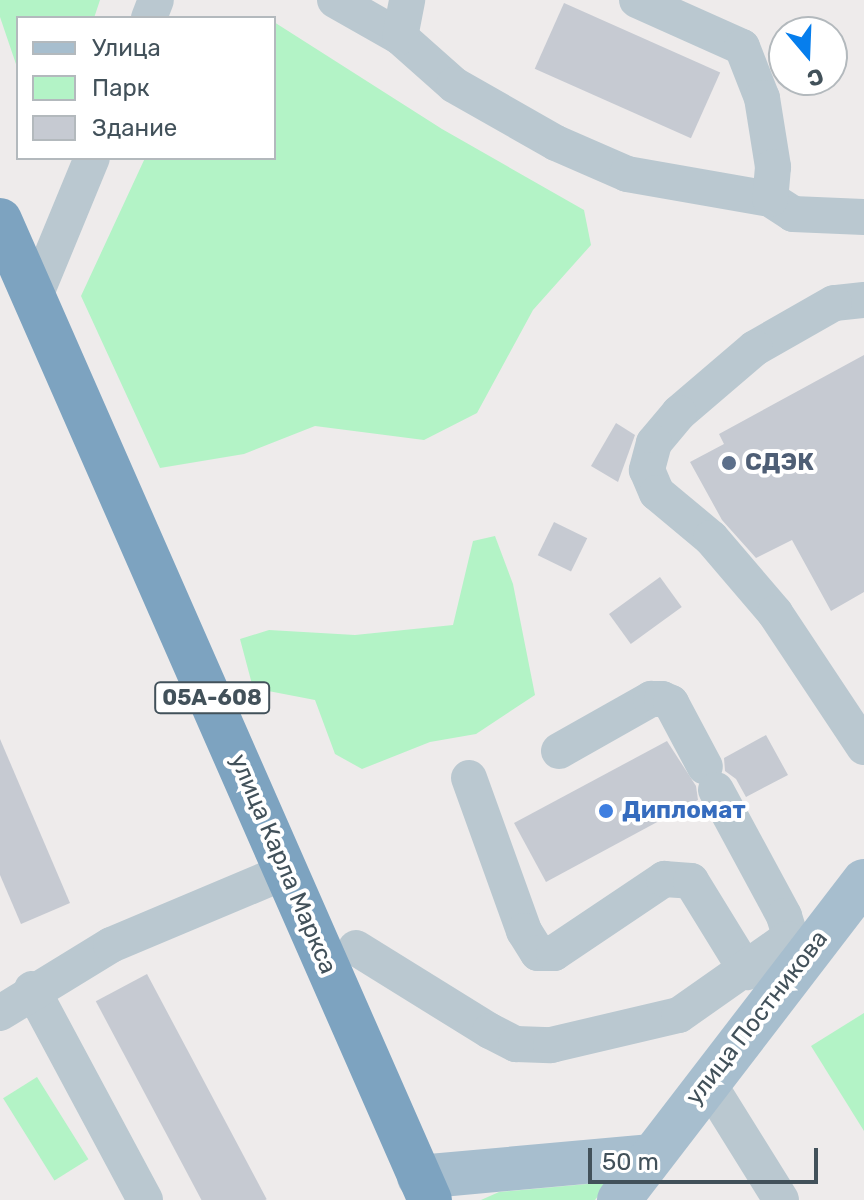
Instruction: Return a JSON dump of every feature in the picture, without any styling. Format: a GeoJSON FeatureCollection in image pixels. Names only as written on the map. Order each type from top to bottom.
{"type":"FeatureCollection","features":[{"type":"Feature","properties":{"kind":"highway","name":"улица Карла Маркса"},"geometry":{"type":"LineString","coordinates":[[2,229],[35,296],[425,1189]]}},
{"type":"Feature","properties":{"kind":"main road","name":"улица Постникова"},"geometry":{"type":"LineString","coordinates":[[619,1200],[707,1081],[793,951],[864,881]]}},
{"type":"Feature","properties":{"kind":"main road"},"geometry":{"type":"LineString","coordinates":[[425,1189],[652,1156]]}},
{"type":"Feature","properties":{"kind":"street"},"geometry":{"type":"LineString","coordinates":[[335,0],[400,37],[454,85],[556,143],[627,174],[770,199],[793,214],[864,217]]}},
{"type":"Feature","properties":{"kind":"street"},"geometry":{"type":"LineString","coordinates":[[400,37],[407,0]]}},
{"type":"Feature","properties":{"kind":"street"},"geometry":{"type":"LineString","coordinates":[[637,0],[742,47],[762,98],[773,167],[770,199]]}},
{"type":"Feature","properties":{"kind":"street"},"geometry":{"type":"LineString","coordinates":[[35,296],[91,160]]}},
{"type":"Feature","properties":{"kind":"street"},"geometry":{"type":"LineString","coordinates":[[860,725],[775,613],[711,538],[657,493],[647,470],[654,443],[679,413],[755,348],[834,303],[864,300]]}},
{"type":"Feature","properties":{"kind":"street"},"geometry":{"type":"LineString","coordinates":[[356,948],[490,1031],[528,1045],[637,1029],[679,1015],[747,972],[793,951],[784,916],[671,703],[651,699],[559,751]]}},
{"type":"Feature","properties":{"kind":"street"},"geometry":{"type":"LineString","coordinates":[[469,778],[524,931],[538,953],[554,953],[664,879],[691,881],[747,972]]}},
{"type":"Feature","properties":{"kind":"street"},"geometry":{"type":"LineString","coordinates":[[145,1200],[9,1002],[139,932],[287,871]]}},
{"type":"Feature","properties":{"kind":"street"},"geometry":{"type":"LineString","coordinates":[[707,1081],[781,1200]]}},
{"type":"Feature","properties":{"kind":"green space"},"geometry":{"type":"Polygon","coordinates":[[[0,0],[100,0],[95,16],[16,16],[16,64],[0,17],[0,0]]]}},
{"type":"Feature","properties":{"kind":"green space"},"geometry":{"type":"Polygon","coordinates":[[[276,23],[442,129],[584,210],[591,245],[533,310],[477,413],[424,440],[315,426],[244,454],[160,468],[81,296],[144,160],[276,160],[276,23]]]}},
{"type":"Feature","properties":{"kind":"green space"},"geometry":{"type":"Polygon","coordinates":[[[495,536],[513,584],[535,695],[476,734],[430,742],[362,769],[335,754],[315,700],[253,688],[240,639],[269,630],[355,635],[453,625],[473,541],[495,536]]]}},
{"type":"Feature","properties":{"kind":"green space"},"geometry":{"type":"Polygon","coordinates":[[[864,1013],[864,1131],[811,1046],[864,1013]]]}},
{"type":"Feature","properties":{"kind":"green space"},"geometry":{"type":"Polygon","coordinates":[[[37,1077],[88,1159],[54,1180],[3,1098],[37,1077]]]}},
{"type":"Feature","properties":{"kind":"green space"},"geometry":{"type":"Polygon","coordinates":[[[609,1182],[595,1200],[481,1200],[499,1192],[609,1182]]]}},
{"type":"Feature","properties":{"kind":"building"},"geometry":{"type":"Polygon","coordinates":[[[564,3],[720,73],[691,138],[535,69],[564,3]]]}},
{"type":"Feature","properties":{"kind":"building"},"geometry":{"type":"Polygon","coordinates":[[[864,355],[864,592],[831,611],[792,540],[756,558],[722,520],[690,462],[724,444],[719,434],[864,355]]]}},
{"type":"Feature","properties":{"kind":"building"},"geometry":{"type":"Polygon","coordinates":[[[616,423],[635,435],[618,482],[591,466],[616,423]]]}},
{"type":"Feature","properties":{"kind":"building"},"geometry":{"type":"Polygon","coordinates":[[[554,522],[587,538],[571,571],[538,555],[554,522]]]}},
{"type":"Feature","properties":{"kind":"building"},"geometry":{"type":"Polygon","coordinates":[[[660,577],[682,607],[631,644],[609,614],[660,577]]]}},
{"type":"Feature","properties":{"kind":"building"},"geometry":{"type":"Polygon","coordinates":[[[766,735],[788,775],[746,797],[736,779],[725,771],[724,758],[766,735]]]}},
{"type":"Feature","properties":{"kind":"building"},"geometry":{"type":"Polygon","coordinates":[[[0,739],[70,903],[21,924],[0,875],[0,739]]]}},
{"type":"Feature","properties":{"kind":"building","name":"Дипломат"},"geometry":{"type":"Polygon","coordinates":[[[667,741],[696,786],[698,800],[546,882],[514,823],[667,741]]]}},
{"type":"Feature","properties":{"kind":"building"},"geometry":{"type":"Polygon","coordinates":[[[147,974],[267,1199],[201,1200],[96,1001],[147,974]]]}},
{"type":"Feature","properties":{"kind":"place","name":"СДЭК"},"geometry":{"type":"Point","coordinates":[729,463]}},
{"type":"Feature","properties":{"kind":"place","name":"Дипломат"},"geometry":{"type":"Point","coordinates":[606,811]}}]}
